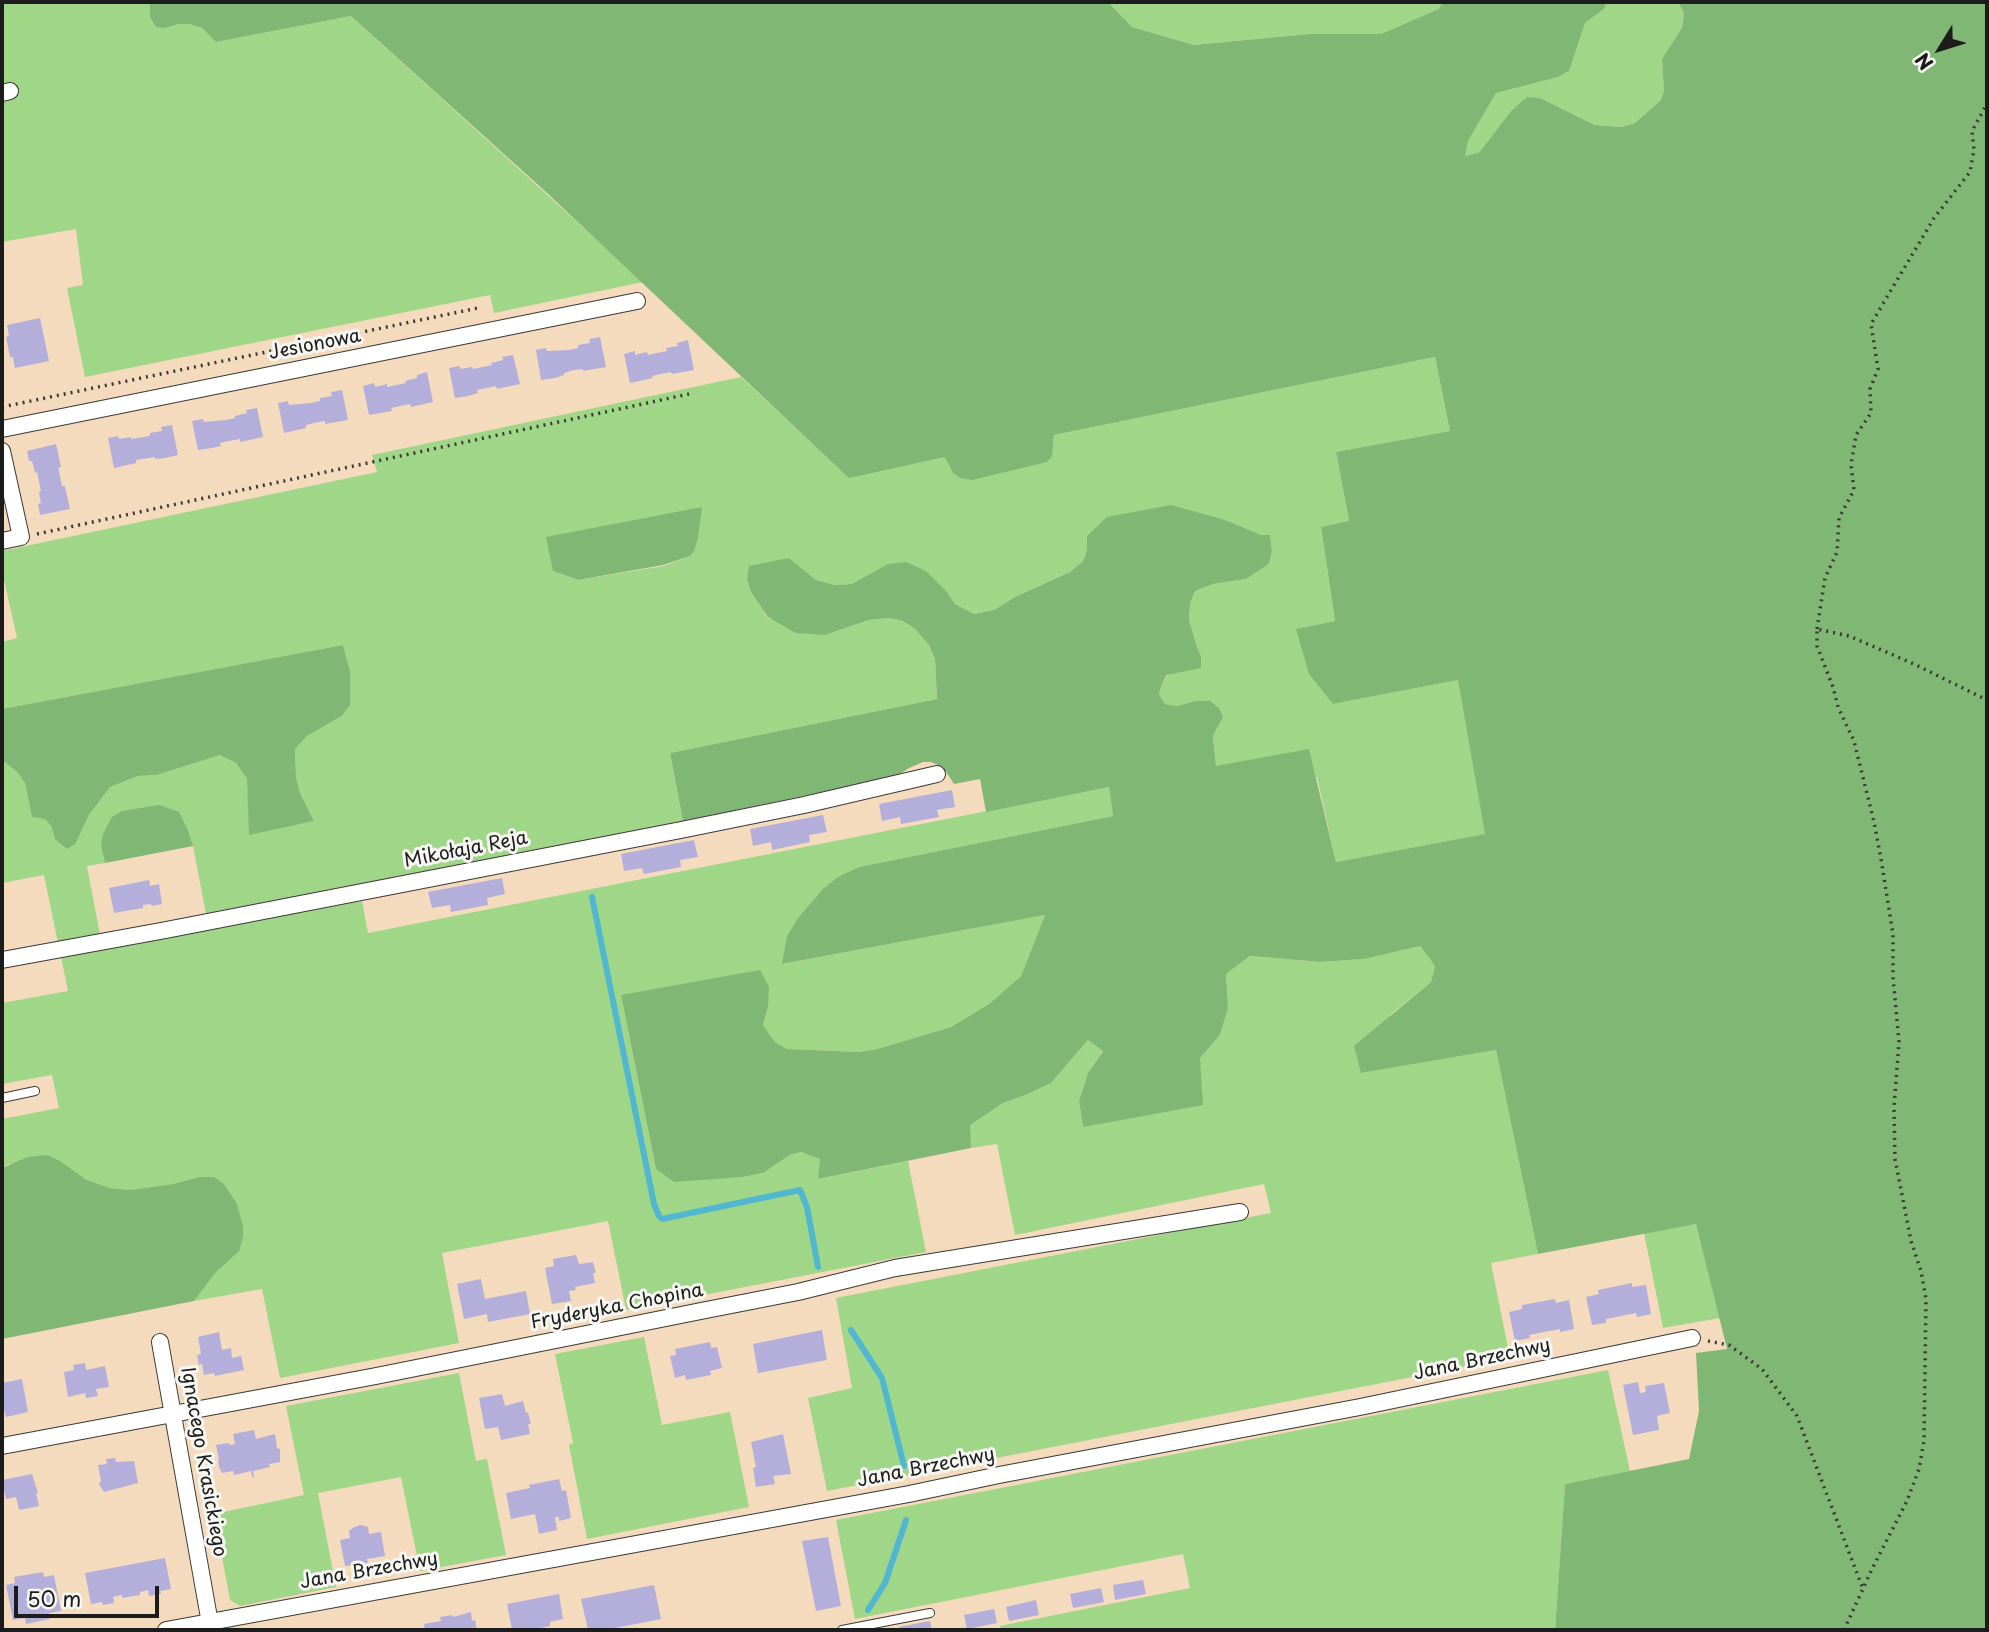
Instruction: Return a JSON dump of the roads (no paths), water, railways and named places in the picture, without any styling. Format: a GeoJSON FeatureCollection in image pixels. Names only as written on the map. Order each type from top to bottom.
{"type":"FeatureCollection","features":[{"type":"Feature","properties":{"kind":"street","name":"Jesionowa"},"geometry":{"type":"LineString","coordinates":[[2,429],[636,301]]}},
{"type":"Feature","properties":{"kind":"street"},"geometry":{"type":"LineString","coordinates":[[2,451],[21,537],[2,541]]}},
{"type":"Feature","properties":{"kind":"street","name":"Mikołaja Reja"},"geometry":{"type":"LineString","coordinates":[[2,960],[243,916],[695,827],[937,774]]}},
{"type":"Feature","properties":{"kind":"street","name":"Fryderyka Chopina"},"geometry":{"type":"LineString","coordinates":[[2,1446],[376,1376],[798,1292],[895,1268],[1240,1212]]}},
{"type":"Feature","properties":{"kind":"street","name":"Jana Brzechwy"},"geometry":{"type":"LineString","coordinates":[[166,1630],[211,1626],[909,1494],[1360,1407],[1692,1338]]}},
{"type":"Feature","properties":{"kind":"street","name":"Ignacego Krasickiego"},"geometry":{"type":"LineString","coordinates":[[160,1342],[211,1626]]}},
{"type":"Feature","properties":{"kind":"lane"},"geometry":{"type":"LineString","coordinates":[[2,1098],[36,1091]]}},
{"type":"Feature","properties":{"kind":"lane"},"geometry":{"type":"LineString","coordinates":[[842,1630],[930,1613]]}},
{"type":"Feature","properties":{"kind":"waterway"},"geometry":{"type":"LineString","coordinates":[[592,897],[654,1204],[659,1216],[662,1219],[800,1190],[807,1207],[818,1267]]}},
{"type":"Feature","properties":{"kind":"waterway"},"geometry":{"type":"LineString","coordinates":[[851,1330],[882,1378],[904,1466]]}},
{"type":"Feature","properties":{"kind":"waterway"},"geometry":{"type":"LineString","coordinates":[[868,1610],[885,1583],[906,1520]]}}]}
